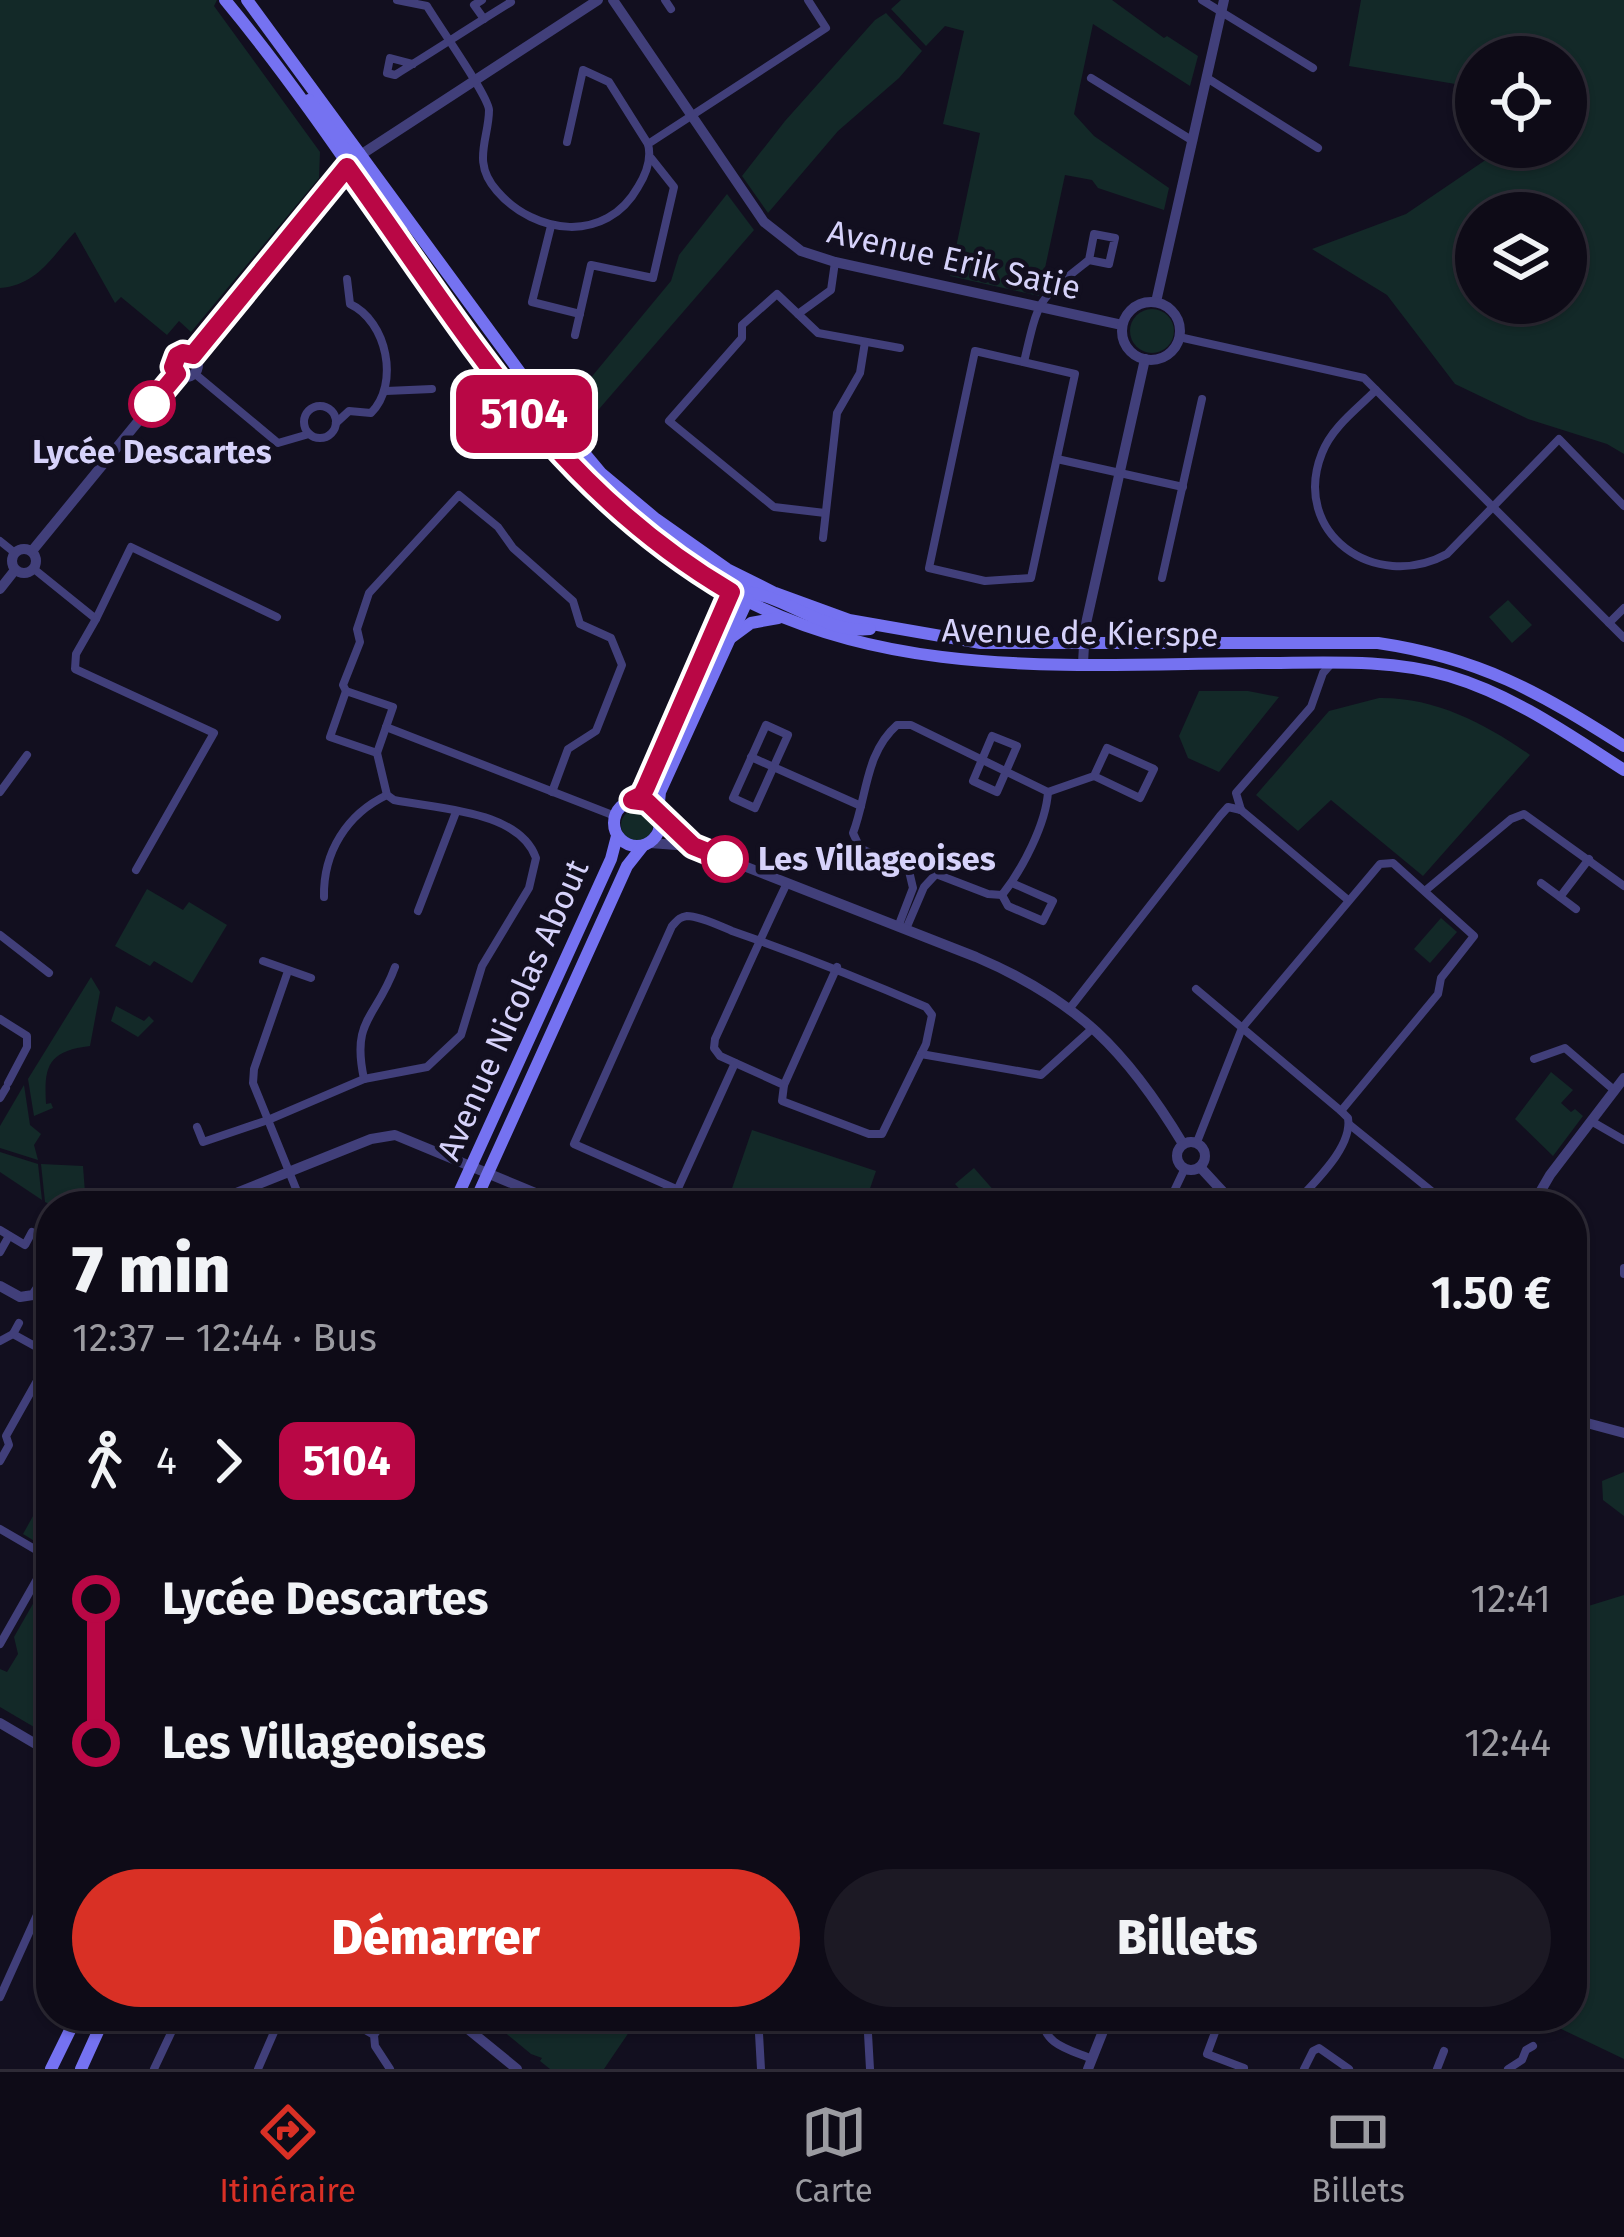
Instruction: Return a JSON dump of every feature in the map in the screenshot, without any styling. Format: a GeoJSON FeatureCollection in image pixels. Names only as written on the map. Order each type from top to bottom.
{"type":"FeatureCollection","features":[{"type":"Feature","properties":{"kind":"main road","name":"Avenue de Kierspe"},"geometry":{"type":"LineString","coordinates":[[226,0],[520,410],[587,485],[644,534],[731,592],[748,592],[857,631],[883,628],[981,643],[1378,643],[1420,649],[1497,672],[1624,746]]}},
{"type":"Feature","properties":{"kind":"main road","name":"Avenue de Kierspe"},"geometry":{"type":"LineString","coordinates":[[248,0],[541,400],[601,473],[786,618],[832,635],[962,661],[1405,667],[1449,676],[1508,699],[1624,770]]}},
{"type":"Feature","properties":{"kind":"main road"},"geometry":{"type":"LineString","coordinates":[[267,56],[296,82],[345,149],[362,154]]}},
{"type":"Feature","properties":{"kind":"main road"},"geometry":{"type":"LineString","coordinates":[[347,167],[363,172],[417,241],[443,265]]}},
{"type":"Feature","properties":{"kind":"main road"},"geometry":{"type":"LineString","coordinates":[[615,816],[642,795],[731,592]]}},
{"type":"Feature","properties":{"kind":"main road","name":"Avenue Nicolas About"},"geometry":{"type":"LineString","coordinates":[[480,1191],[627,866],[659,831],[660,792],[748,592]]}},
{"type":"Feature","properties":{"kind":"main road"},"geometry":{"type":"LineString","coordinates":[[731,638],[763,619],[786,618]]}},
{"type":"Feature","properties":{"kind":"main road"},"geometry":{"type":"LineString","coordinates":[[632,800],[647,802],[658,814]]}},
{"type":"Feature","properties":{"kind":"main road","name":"Avenue Nicolas About"},"geometry":{"type":"LineString","coordinates":[[460,1191],[611,859],[617,836],[615,816]]}},
{"type":"Feature","properties":{"kind":"main road","name":"Avenue Nicolas About"},"geometry":{"type":"LineString","coordinates":[[617,836],[627,845],[646,845]]}},
{"type":"Feature","properties":{"kind":"main road"},"geometry":{"type":"LineString","coordinates":[[51,2069],[69,2031]]}},
{"type":"Feature","properties":{"kind":"main road"},"geometry":{"type":"LineString","coordinates":[[81,2069],[98,2031]]}},
{"type":"Feature","properties":{"kind":"street"},"geometry":{"type":"LineString","coordinates":[[401,0],[427,7],[489,106],[483,156],[491,184],[517,210],[551,226],[584,227],[615,215],[633,195],[650,157]]}},
{"type":"Feature","properties":{"kind":"street"},"geometry":{"type":"LineString","coordinates":[[482,0],[474,4],[484,20]]}},
{"type":"Feature","properties":{"kind":"street"},"geometry":{"type":"LineString","coordinates":[[413,64],[510,0]]}},
{"type":"Feature","properties":{"kind":"street"},"geometry":{"type":"LineString","coordinates":[[193,355],[347,167],[598,0]]}},
{"type":"Feature","properties":{"kind":"street","name":"Avenue Erik Satie"},"geometry":{"type":"LineString","coordinates":[[613,0],[764,221],[800,251],[1122,325]]}},
{"type":"Feature","properties":{"kind":"street"},"geometry":{"type":"LineString","coordinates":[[648,144],[826,28],[808,0]]}},
{"type":"Feature","properties":{"kind":"street"},"geometry":{"type":"LineString","coordinates":[[1202,0],[1222,6],[1313,68]]}},
{"type":"Feature","properties":{"kind":"street"},"geometry":{"type":"LineString","coordinates":[[1156,302],[1222,6]]}},
{"type":"Feature","properties":{"kind":"street"},"geometry":{"type":"LineString","coordinates":[[567,142],[583,70],[608,82],[648,144],[650,157],[674,187],[652,278],[591,265],[575,335]]}},
{"type":"Feature","properties":{"kind":"street"},"geometry":{"type":"LineString","coordinates":[[1091,78],[1192,141]]}},
{"type":"Feature","properties":{"kind":"street"},"geometry":{"type":"LineString","coordinates":[[1206,78],[1318,148]]}},
{"type":"Feature","properties":{"kind":"street"},"geometry":{"type":"LineString","coordinates":[[551,226],[532,302],[580,314]]}},
{"type":"Feature","properties":{"kind":"street"},"geometry":{"type":"LineString","coordinates":[[1024,362],[1036,307],[1089,260],[1094,234],[1115,238],[1109,264],[1089,260]]}},
{"type":"Feature","properties":{"kind":"street"},"geometry":{"type":"LineString","coordinates":[[798,314],[830,290],[835,262]]}},
{"type":"Feature","properties":{"kind":"street"},"geometry":{"type":"LineString","coordinates":[[194,374],[278,443],[309,434],[326,437],[349,411],[371,412],[384,400],[389,378],[372,320],[350,304],[347,279]]}},
{"type":"Feature","properties":{"kind":"street"},"geometry":{"type":"LineString","coordinates":[[825,513],[774,507],[668,421],[742,338],[742,325],[777,294],[818,333],[900,348]]}},
{"type":"Feature","properties":{"kind":"street"},"geometry":{"type":"LineString","coordinates":[[1156,302],[1178,319],[1179,337],[1170,352],[1145,359],[1124,343],[1122,325],[1138,304],[1156,302]]}},
{"type":"Feature","properties":{"kind":"street"},"geometry":{"type":"LineString","coordinates":[[1179,337],[1364,377],[1624,638]]}},
{"type":"Feature","properties":{"kind":"street"},"geometry":{"type":"LineString","coordinates":[[823,538],[837,413],[860,373],[866,342]]}},
{"type":"Feature","properties":{"kind":"street"},"geometry":{"type":"LineString","coordinates":[[975,351],[1075,374],[1057,459],[1031,578],[986,581],[929,568],[975,351]]}},
{"type":"Feature","properties":{"kind":"street"},"geometry":{"type":"LineString","coordinates":[[193,355],[198,364],[194,374],[177,374],[173,363],[177,356],[193,355]]}},
{"type":"Feature","properties":{"kind":"street"},"geometry":{"type":"LineString","coordinates":[[1083,663],[1082,644],[1145,359]]}},
{"type":"Feature","properties":{"kind":"street"},"geometry":{"type":"LineString","coordinates":[[32,551],[177,374]]}},
{"type":"Feature","properties":{"kind":"street"},"geometry":{"type":"LineString","coordinates":[[386,392],[432,389]]}},
{"type":"Feature","properties":{"kind":"street"},"geometry":{"type":"LineString","coordinates":[[1376,389],[1330,436],[1320,458],[1316,505],[1337,542],[1360,560],[1380,567],[1430,564],[1447,554],[1558,439],[1624,506]]}},
{"type":"Feature","properties":{"kind":"street"},"geometry":{"type":"LineString","coordinates":[[1162,578],[1202,399]]}},
{"type":"Feature","properties":{"kind":"street"},"geometry":{"type":"LineString","coordinates":[[309,434],[303,421],[313,407],[330,409],[336,423]]}},
{"type":"Feature","properties":{"kind":"street"},"geometry":{"type":"LineString","coordinates":[[1057,459],[1183,487]]}},
{"type":"Feature","properties":{"kind":"street"},"geometry":{"type":"LineString","coordinates":[[387,795],[377,753],[393,707],[346,691],[343,685],[360,642],[357,629],[369,593],[459,495],[498,526],[513,548],[573,601],[580,624],[611,638],[622,665],[596,731],[568,749],[552,792]]}},
{"type":"Feature","properties":{"kind":"street"},"geometry":{"type":"LineString","coordinates":[[0,541],[15,553]]}},
{"type":"Feature","properties":{"kind":"street"},"geometry":{"type":"LineString","coordinates":[[136,870],[214,733],[75,669],[73,662],[130,547],[277,617]]}},
{"type":"Feature","properties":{"kind":"street"},"geometry":{"type":"LineString","coordinates":[[15,570],[15,553],[32,551]]}},
{"type":"Feature","properties":{"kind":"street"},"geometry":{"type":"LineString","coordinates":[[15,570],[27,574],[34,569],[37,562],[32,551]]}},
{"type":"Feature","properties":{"kind":"street"},"geometry":{"type":"LineString","coordinates":[[34,569],[96,620]]}},
{"type":"Feature","properties":{"kind":"street"},"geometry":{"type":"LineString","coordinates":[[0,589],[15,570]]}},
{"type":"Feature","properties":{"kind":"street"},"geometry":{"type":"LineString","coordinates":[[1609,623],[1624,608]]}},
{"type":"Feature","properties":{"kind":"street"},"geometry":{"type":"LineString","coordinates":[[1241,810],[1236,793],[1311,706],[1322,673],[1332,663]]}},
{"type":"Feature","properties":{"kind":"street"},"geometry":{"type":"LineString","coordinates":[[346,691],[330,737],[377,753]]}},
{"type":"Feature","properties":{"kind":"street"},"geometry":{"type":"LineString","coordinates":[[766,725],[788,735],[773,767],[754,808],[733,799],[766,725]]}},
{"type":"Feature","properties":{"kind":"street"},"geometry":{"type":"LineString","coordinates":[[902,928],[913,882],[908,871],[868,854],[854,840],[863,785],[886,734],[897,725],[910,725],[1048,792],[1094,776],[1140,798],[1154,769],[1107,748],[1094,776]]}},
{"type":"Feature","properties":{"kind":"street"},"geometry":{"type":"LineString","coordinates":[[386,727],[615,816]]}},
{"type":"Feature","properties":{"kind":"street"},"geometry":{"type":"LineString","coordinates":[[992,736],[1017,746],[1007,769],[998,792],[973,781],[992,736]]}},
{"type":"Feature","properties":{"kind":"street"},"geometry":{"type":"LineString","coordinates":[[0,792],[27,754]]}},
{"type":"Feature","properties":{"kind":"street"},"geometry":{"type":"LineString","coordinates":[[752,757],[861,806]]}},
{"type":"Feature","properties":{"kind":"street"},"geometry":{"type":"LineString","coordinates":[[1002,895],[1047,806],[1048,792]]}},
{"type":"Feature","properties":{"kind":"street"},"geometry":{"type":"LineString","coordinates":[[197,1127],[203,1142],[364,1079],[427,1067],[461,1035],[482,966],[535,874],[536,858],[526,839],[487,819],[387,795],[362,807],[344,828],[323,879],[324,897]]}},
{"type":"Feature","properties":{"kind":"street"},"geometry":{"type":"LineString","coordinates":[[1070,1008],[1228,807],[1241,810],[1348,900]]}},
{"type":"Feature","properties":{"kind":"street"},"geometry":{"type":"LineString","coordinates":[[418,911],[456,812]]}},
{"type":"Feature","properties":{"kind":"street"},"geometry":{"type":"LineString","coordinates":[[658,814],[693,846]]}},
{"type":"Feature","properties":{"kind":"street"},"geometry":{"type":"LineString","coordinates":[[1426,890],[1517,814],[1532,817],[1624,886]]}},
{"type":"Feature","properties":{"kind":"street"},"geometry":{"type":"LineString","coordinates":[[646,845],[693,846],[1019,975],[1070,1008],[1120,1051],[1183,1144]]}},
{"type":"Feature","properties":{"kind":"street"},"geometry":{"type":"LineString","coordinates":[[1560,897],[1589,860]]}},
{"type":"Feature","properties":{"kind":"street"},"geometry":{"type":"LineString","coordinates":[[1197,1142],[1242,1028],[1375,868],[1388,862],[1473,931],[1473,940],[1441,978],[1438,994],[1341,1111]]}},
{"type":"Feature","properties":{"kind":"street"},"geometry":{"type":"LineString","coordinates":[[902,928],[935,874],[1002,895]]}},
{"type":"Feature","properties":{"kind":"street"},"geometry":{"type":"LineString","coordinates":[[913,882],[924,887]]}},
{"type":"Feature","properties":{"kind":"street"},"geometry":{"type":"LineString","coordinates":[[784,1085],[720,1056],[714,1048],[787,883]]}},
{"type":"Feature","properties":{"kind":"street"},"geometry":{"type":"LineString","coordinates":[[1002,895],[1008,906],[1042,921],[1053,901],[1012,883]]}},
{"type":"Feature","properties":{"kind":"street"},"geometry":{"type":"LineString","coordinates":[[1541,883],[1576,909]]}},
{"type":"Feature","properties":{"kind":"street"},"geometry":{"type":"LineString","coordinates":[[735,1063],[676,1190],[574,1144],[672,926],[689,916],[837,968],[930,1011],[921,1054],[882,1134],[869,1134],[782,1101],[784,1085],[837,968]]}},
{"type":"Feature","properties":{"kind":"street"},"geometry":{"type":"LineString","coordinates":[[0,935],[49,973]]}},
{"type":"Feature","properties":{"kind":"street"},"geometry":{"type":"LineString","coordinates":[[263,961],[311,978]]}},
{"type":"Feature","properties":{"kind":"street"},"geometry":{"type":"LineString","coordinates":[[364,1079],[357,1047],[361,1029],[384,998],[395,967]]}},
{"type":"Feature","properties":{"kind":"street"},"geometry":{"type":"LineString","coordinates":[[288,970],[253,1083],[297,1191]]}},
{"type":"Feature","properties":{"kind":"street"},"geometry":{"type":"LineString","coordinates":[[1196,988],[1431,1191]]}},
{"type":"Feature","properties":{"kind":"street"},"geometry":{"type":"LineString","coordinates":[[0,1019],[27,1036],[27,1047],[0,1098]]}},
{"type":"Feature","properties":{"kind":"street"},"geometry":{"type":"LineString","coordinates":[[921,1054],[1041,1075],[1093,1028]]}},
{"type":"Feature","properties":{"kind":"street"},"geometry":{"type":"LineString","coordinates":[[1534,1059],[1564,1048],[1614,1090]]}},
{"type":"Feature","properties":{"kind":"street"},"geometry":{"type":"LineString","coordinates":[[1542,1191],[1624,1078]]}},
{"type":"Feature","properties":{"kind":"street"},"geometry":{"type":"LineString","coordinates":[[1590,1120],[1624,1140]]}},
{"type":"Feature","properties":{"kind":"street"},"geometry":{"type":"LineString","coordinates":[[1306,1191],[1328,1167],[1350,1125]]}},
{"type":"Feature","properties":{"kind":"street"},"geometry":{"type":"LineString","coordinates":[[242,1191],[371,1139],[395,1135],[534,1191]]}},
{"type":"Feature","properties":{"kind":"street"},"geometry":{"type":"LineString","coordinates":[[1183,1144],[1197,1142]]}},
{"type":"Feature","properties":{"kind":"street"},"geometry":{"type":"LineString","coordinates":[[1197,1142],[1205,1154],[1200,1167]]}},
{"type":"Feature","properties":{"kind":"street"},"geometry":{"type":"LineString","coordinates":[[1183,1144],[1177,1157],[1185,1168]]}},
{"type":"Feature","properties":{"kind":"street"},"geometry":{"type":"LineString","coordinates":[[1185,1168],[1200,1167]]}},
{"type":"Feature","properties":{"kind":"street"},"geometry":{"type":"LineString","coordinates":[[1200,1167],[1222,1191]]}},
{"type":"Feature","properties":{"kind":"street"},"geometry":{"type":"LineString","coordinates":[[1174,1191],[1185,1168]]}},
{"type":"Feature","properties":{"kind":"street"},"geometry":{"type":"LineString","coordinates":[[0,1252],[5,1233],[25,1245],[32,1232]]}},
{"type":"Feature","properties":{"kind":"street"},"geometry":{"type":"LineString","coordinates":[[0,1286],[20,1297],[36,1293]]}},
{"type":"Feature","properties":{"kind":"street"},"geometry":{"type":"LineString","coordinates":[[0,1341],[19,1324]]}},
{"type":"Feature","properties":{"kind":"street"},"geometry":{"type":"LineString","coordinates":[[13,1334],[36,1347]]}},
{"type":"Feature","properties":{"kind":"street"},"geometry":{"type":"LineString","coordinates":[[0,1461],[9,1445],[7,1436],[36,1383]]}},
{"type":"Feature","properties":{"kind":"street"},"geometry":{"type":"LineString","coordinates":[[1587,1423],[1624,1433]]}},
{"type":"Feature","properties":{"kind":"street"},"geometry":{"type":"LineString","coordinates":[[0,1529],[36,1550]]}},
{"type":"Feature","properties":{"kind":"street"},"geometry":{"type":"LineString","coordinates":[[0,1644],[36,1582]]}},
{"type":"Feature","properties":{"kind":"street"},"geometry":{"type":"LineString","coordinates":[[0,1723],[36,1744]]}},
{"type":"Feature","properties":{"kind":"street"},"geometry":{"type":"LineString","coordinates":[[0,1997],[36,1917]]}},
{"type":"Feature","properties":{"kind":"street"},"geometry":{"type":"LineString","coordinates":[[154,2069],[172,2031]]}},
{"type":"Feature","properties":{"kind":"street"},"geometry":{"type":"LineString","coordinates":[[274,2069],[260,2068],[275,2031]]}},
{"type":"Feature","properties":{"kind":"street"},"geometry":{"type":"LineString","coordinates":[[367,2031],[374,2035]]}},
{"type":"Feature","properties":{"kind":"street"},"geometry":{"type":"LineString","coordinates":[[377,2031],[375,2046],[390,2069]]}},
{"type":"Feature","properties":{"kind":"street"},"geometry":{"type":"LineString","coordinates":[[470,2031],[517,2069]]}},
{"type":"Feature","properties":{"kind":"street"},"geometry":{"type":"LineString","coordinates":[[759,2031],[761,2069]]}},
{"type":"Feature","properties":{"kind":"street"},"geometry":{"type":"LineString","coordinates":[[868,2031],[870,2069]]}},
{"type":"Feature","properties":{"kind":"street"},"geometry":{"type":"LineString","coordinates":[[1043,2031],[1050,2041],[1090,2064],[1102,2031]]}},
{"type":"Feature","properties":{"kind":"street"},"geometry":{"type":"LineString","coordinates":[[1201,2069],[1215,2031]]}},
{"type":"Feature","properties":{"kind":"street"},"geometry":{"type":"LineString","coordinates":[[1508,2069],[1533,2046]]}},
{"type":"Feature","properties":{"kind":"street"},"geometry":{"type":"LineString","coordinates":[[1304,2069],[1308,2057],[1319,2048],[1349,2069]]}},
{"type":"Feature","properties":{"kind":"street"},"geometry":{"type":"LineString","coordinates":[[1437,2069],[1444,2050]]}},
{"type":"Feature","properties":{"kind":"street"},"geometry":{"type":"LineString","coordinates":[[1207,2054],[1244,2068]]}},
{"type":"Feature","properties":{"kind":"green space"},"geometry":{"type":"Polygon","coordinates":[[[0,0],[217,0],[214,6],[320,152],[319,178],[191,332],[179,321],[167,335],[121,297],[115,303],[75,232],[34,275],[0,288],[0,0]]]}},
{"type":"Feature","properties":{"kind":"green space"},"geometry":{"type":"Polygon","coordinates":[[[901,0],[1112,0],[1198,56],[1190,86],[1093,24],[1074,114],[1094,136],[1169,188],[1164,210],[1098,188],[1092,180],[1065,175],[1039,296],[950,276],[980,133],[943,124],[964,31],[945,26],[926,46],[891,9],[901,0]]]}},
{"type":"Feature","properties":{"kind":"green space"},"geometry":{"type":"Polygon","coordinates":[[[1361,0],[1624,0],[1624,454],[1528,419],[1455,384],[1387,295],[1312,249],[1406,214],[1474,168],[1587,168],[1587,36],[1455,36],[1455,84],[1349,66],[1361,0]]]}},
{"type":"Feature","properties":{"kind":"green space"},"geometry":{"type":"Polygon","coordinates":[[[886,13],[922,51],[899,78],[838,131],[768,213],[742,176],[785,121],[886,13]]]}},
{"type":"Feature","properties":{"kind":"green space"},"geometry":{"type":"Polygon","coordinates":[[[727,194],[754,230],[580,431],[565,409],[671,281],[679,255],[727,194]]]}},
{"type":"Feature","properties":{"kind":"green space"},"geometry":{"type":"Polygon","coordinates":[[[1152,309],[1167,316],[1174,331],[1167,346],[1152,353],[1137,346],[1130,331],[1137,316],[1152,309]]]}},
{"type":"Feature","properties":{"kind":"green space"},"geometry":{"type":"Polygon","coordinates":[[[1508,600],[1532,625],[1512,643],[1489,617],[1508,600]]]}},
{"type":"Feature","properties":{"kind":"green space"},"geometry":{"type":"Polygon","coordinates":[[[1199,691],[1248,691],[1279,697],[1219,772],[1188,758],[1179,736],[1199,691]]]}},
{"type":"Feature","properties":{"kind":"green space"},"geometry":{"type":"Polygon","coordinates":[[[1379,698],[1420,702],[1459,714],[1530,755],[1423,876],[1331,800],[1298,831],[1256,795],[1329,711],[1379,698]]]}},
{"type":"Feature","properties":{"kind":"green space"},"geometry":{"type":"Polygon","coordinates":[[[637,809],[648,814],[653,825],[648,836],[637,841],[626,836],[621,825],[626,814],[637,809]]]}},
{"type":"Feature","properties":{"kind":"green space"},"geometry":{"type":"Polygon","coordinates":[[[147,889],[183,910],[189,902],[227,925],[192,983],[115,946],[147,889]]]}},
{"type":"Feature","properties":{"kind":"green space"},"geometry":{"type":"Polygon","coordinates":[[[1441,918],[1457,932],[1430,963],[1414,949],[1441,918]]]}},
{"type":"Feature","properties":{"kind":"green space"},"geometry":{"type":"Polygon","coordinates":[[[91,977],[100,992],[90,1046],[65,1052],[51,1063],[46,1104],[53,1108],[34,1116],[28,1079],[91,977]]]}},
{"type":"Feature","properties":{"kind":"green space"},"geometry":{"type":"Polygon","coordinates":[[[116,1006],[144,1021],[149,1016],[154,1021],[138,1037],[111,1021],[116,1006]]]}},
{"type":"Feature","properties":{"kind":"green space"},"geometry":{"type":"Polygon","coordinates":[[[1551,1072],[1573,1090],[1561,1103],[1583,1116],[1553,1156],[1515,1119],[1551,1072]]]}},
{"type":"Feature","properties":{"kind":"green space"},"geometry":{"type":"Polygon","coordinates":[[[24,1085],[30,1125],[41,1134],[34,1145],[38,1160],[0,1148],[0,1126],[24,1085]]]}},
{"type":"Feature","properties":{"kind":"green space"},"geometry":{"type":"Polygon","coordinates":[[[752,1130],[876,1171],[869,1191],[731,1191],[752,1130]]]}},
{"type":"Feature","properties":{"kind":"green space"},"geometry":{"type":"Polygon","coordinates":[[[0,1152],[38,1164],[41,1191],[36,1196],[0,1172],[0,1152]]]}},
{"type":"Feature","properties":{"kind":"green space"},"geometry":{"type":"Polygon","coordinates":[[[41,1164],[83,1166],[85,1191],[44,1191],[41,1164]]]}},
{"type":"Feature","properties":{"kind":"green space"},"geometry":{"type":"Polygon","coordinates":[[[974,1168],[994,1191],[961,1191],[955,1184],[974,1168]]]}},
{"type":"Feature","properties":{"kind":"green space"},"geometry":{"type":"Polygon","coordinates":[[[1624,1472],[1624,1516],[1603,1500],[1602,1481],[1624,1472]]]}},
{"type":"Feature","properties":{"kind":"green space"},"geometry":{"type":"Polygon","coordinates":[[[36,1511],[36,1542],[23,1534],[36,1511]]]}},
{"type":"Feature","properties":{"kind":"green space"},"geometry":{"type":"Polygon","coordinates":[[[1624,1595],[1624,2059],[1565,2031],[1587,2031],[1587,1606],[1624,1595]]]}},
{"type":"Feature","properties":{"kind":"green space"},"geometry":{"type":"Polygon","coordinates":[[[36,1598],[36,1728],[0,1707],[0,1669],[7,1672],[18,1654],[14,1637],[36,1598]]]}},
{"type":"Feature","properties":{"kind":"green space"},"geometry":{"type":"Polygon","coordinates":[[[503,2031],[630,2031],[604,2069],[550,2069],[542,2058],[503,2031]]]}},
{"type":"Feature","properties":{"kind":"bus line","name":"5104"},"geometry":{"type":"LineString","coordinates":[[152,404],[177,374],[173,367],[177,356],[193,355],[347,167],[520,410],[587,485],[644,534],[731,592],[646,787],[632,800],[647,802],[693,846],[725,859]]}},
{"type":"Feature","properties":{"kind":"place","name":"Lycée Descartes"},"geometry":{"type":"Point","coordinates":[152,404]}},
{"type":"Feature","properties":{"kind":"place","name":"Les Villageoises"},"geometry":{"type":"Point","coordinates":[725,859]}}]}
